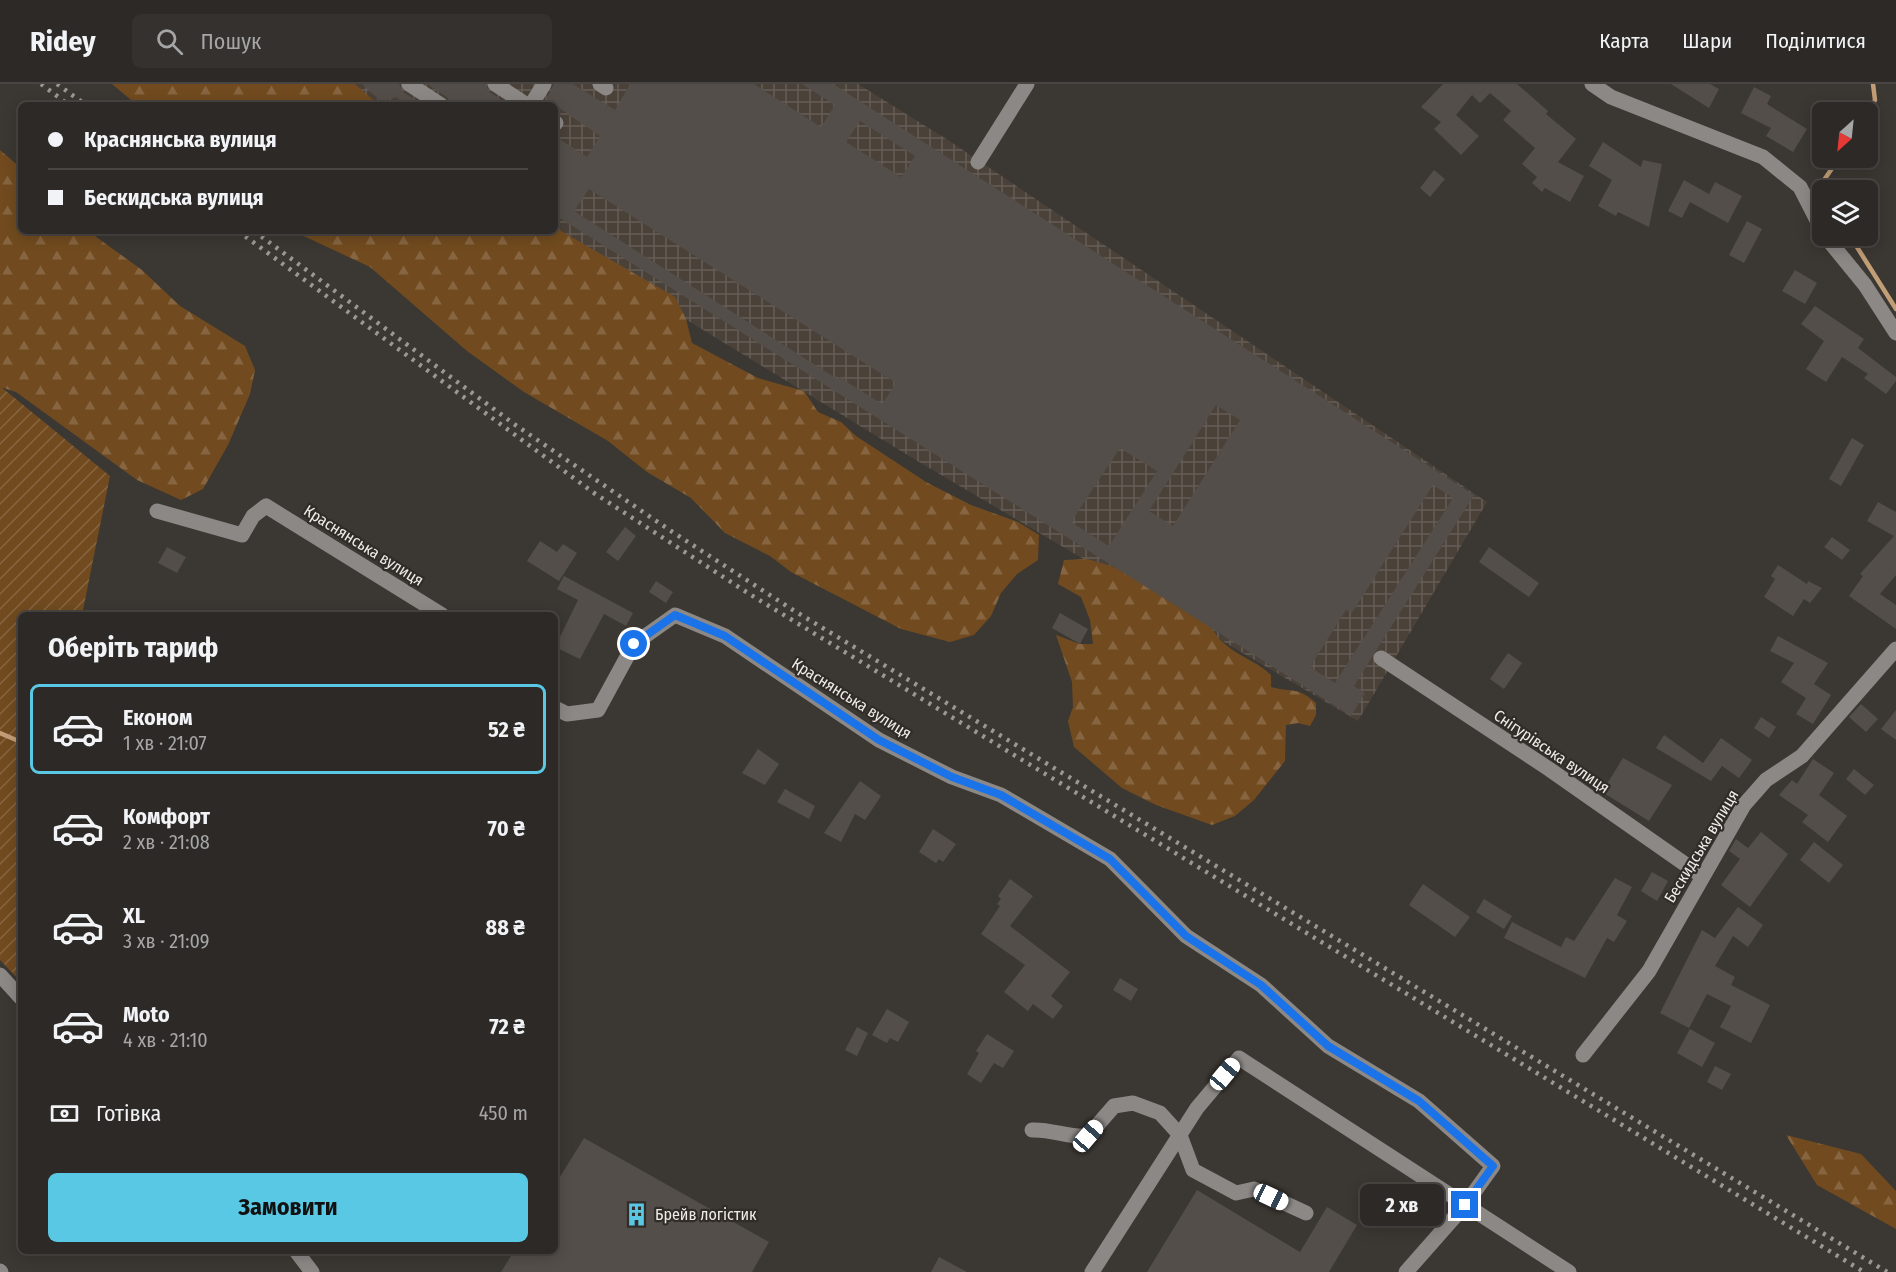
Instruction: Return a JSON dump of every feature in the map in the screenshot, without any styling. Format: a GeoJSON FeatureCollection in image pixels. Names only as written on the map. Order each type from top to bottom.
{"type":"FeatureCollection","features":[{"type":"Feature","properties":{"kind":"street"},"geometry":{"type":"LineString","coordinates":[[409,84],[436,102]]}},
{"type":"Feature","properties":{"kind":"street"},"geometry":{"type":"LineString","coordinates":[[495,84],[524,102]]}},
{"type":"Feature","properties":{"kind":"street"},"geometry":{"type":"LineString","coordinates":[[531,102],[544,84]]}},
{"type":"Feature","properties":{"kind":"street"},"geometry":{"type":"LineString","coordinates":[[978,162],[1027,84]]}},
{"type":"Feature","properties":{"kind":"street"},"geometry":{"type":"LineString","coordinates":[[1592,84],[1611,97],[1763,158],[1800,187],[1812,210]]}},
{"type":"Feature","properties":{"kind":"street"},"geometry":{"type":"LineString","coordinates":[[1833,246],[1864,285],[1896,333]]}},
{"type":"Feature","properties":{"kind":"street","name":"Краснянська вулиця"},"geometry":{"type":"LineString","coordinates":[[157,511],[242,535],[253,516],[266,506],[437,612]]}},
{"type":"Feature","properties":{"kind":"street","name":"Краснянська вулиця"},"geometry":{"type":"LineString","coordinates":[[558,710],[567,714],[598,710],[634,644],[675,615],[725,636],[879,740],[952,777],[1001,795],[1110,859],[1186,936],[1261,985],[1328,1046],[1419,1101],[1493,1166],[1465,1205]]}},
{"type":"Feature","properties":{"kind":"street","name":"Бескидська вулиця"},"geometry":{"type":"LineString","coordinates":[[1583,1055],[1649,971],[1744,805],[1766,780],[1802,756],[1896,649]]}},
{"type":"Feature","properties":{"kind":"street","name":"Снігурівська вулиця"},"geometry":{"type":"LineString","coordinates":[[1380,658],[1549,769],[1702,876]]}},
{"type":"Feature","properties":{"kind":"street"},"geometry":{"type":"LineString","coordinates":[[0,975],[18,995]]}},
{"type":"Feature","properties":{"kind":"street"},"geometry":{"type":"LineString","coordinates":[[1092,1272],[1197,1108],[1239,1058],[1569,1272]]}},
{"type":"Feature","properties":{"kind":"street"},"geometry":{"type":"LineString","coordinates":[[1032,1130],[1044,1129],[1073,1137],[1088,1136],[1114,1106],[1134,1103],[1160,1113],[1180,1135],[1193,1170],[1236,1193],[1254,1189],[1306,1213]]}},
{"type":"Feature","properties":{"kind":"street"},"geometry":{"type":"LineString","coordinates":[[1406,1272],[1465,1205]]}},
{"type":"Feature","properties":{"kind":"street"},"geometry":{"type":"LineString","coordinates":[[298,1254],[312,1272]]}},
{"type":"Feature","properties":{"kind":"shaded area"},"geometry":{"type":"Polygon","coordinates":[[[342,84],[858,84],[948,140],[1487,502],[1358,721],[914,459],[602,268],[558,233],[558,102],[367,102],[342,84]]]}},
{"type":"Feature","properties":{"kind":"green space"},"geometry":{"type":"Polygon","coordinates":[[[112,84],[355,84],[376,102],[133,102],[112,84]]]}},
{"type":"Feature","properties":{"kind":"green space"},"geometry":{"type":"Polygon","coordinates":[[[0,150],[18,165],[18,234],[92,234],[142,270],[180,306],[245,346],[255,370],[250,394],[228,445],[203,489],[181,500],[137,480],[16,392],[0,387],[0,150]]]}},
{"type":"Feature","properties":{"kind":"green space"},"geometry":{"type":"Polygon","coordinates":[[[558,226],[561,231],[675,297],[686,319],[692,343],[758,378],[804,391],[818,412],[841,422],[856,436],[926,482],[971,505],[1018,522],[1039,535],[1038,560],[1017,574],[1001,593],[991,616],[974,635],[950,642],[901,629],[791,572],[770,556],[725,533],[691,498],[647,472],[608,441],[524,392],[467,351],[370,267],[299,234],[558,234],[558,226]]]}},
{"type":"Feature","properties":{"kind":"green space"},"geometry":{"type":"Polygon","coordinates":[[[0,386],[110,476],[83,612],[18,612],[18,979],[0,960],[0,386]]]}},
{"type":"Feature","properties":{"kind":"green space"},"geometry":{"type":"Polygon","coordinates":[[[1087,559],[1111,566],[1200,605],[1217,637],[1271,675],[1271,687],[1299,692],[1316,703],[1316,715],[1310,726],[1298,723],[1286,725],[1285,761],[1254,800],[1235,816],[1212,825],[1156,805],[1122,788],[1074,747],[1068,721],[1073,707],[1072,682],[1056,635],[1080,644],[1093,644],[1090,620],[1081,597],[1058,584],[1064,560],[1087,559]]]}},
{"type":"Feature","properties":{"kind":"green space"},"geometry":{"type":"Polygon","coordinates":[[[1786,1135],[1861,1154],[1896,1191],[1896,1229],[1817,1185],[1786,1135]]]}},
{"type":"Feature","properties":{"kind":"building"},"geometry":{"type":"Polygon","coordinates":[[[362,84],[399,84],[403,92],[418,102],[403,102],[396,97],[381,102],[362,84]]]}},
{"type":"Feature","properties":{"kind":"building"},"geometry":{"type":"Polygon","coordinates":[[[427,84],[485,84],[489,92],[504,102],[450,102],[447,97],[427,84]]]}},
{"type":"Feature","properties":{"kind":"building"},"geometry":{"type":"Polygon","coordinates":[[[554,84],[573,84],[615,110],[630,84],[754,84],[821,127],[835,105],[802,84],[833,84],[1474,495],[1354,686],[1365,693],[1351,716],[558,217],[558,138],[587,157],[600,136],[558,107],[558,102],[550,102],[546,99],[554,84]],[[860,121],[846,142],[901,177],[915,156],[860,121]],[[589,189],[574,211],[837,379],[839,377],[882,404],[896,383],[589,189]],[[1216,405],[1149,511],[1173,526],[1240,420],[1216,405]],[[1120,448],[1071,522],[1109,546],[1157,471],[1120,448]],[[1433,485],[1352,613],[1346,610],[1310,667],[1335,683],[1453,498],[1433,485]]]}},
{"type":"Feature","properties":{"kind":"building"},"geometry":{"type":"Polygon","coordinates":[[[1443,84],[1517,84],[1548,111],[1546,114],[1576,139],[1558,162],[1584,176],[1570,202],[1545,188],[1542,192],[1532,183],[1537,177],[1522,164],[1535,148],[1503,120],[1511,111],[1490,93],[1480,103],[1472,95],[1456,115],[1479,136],[1461,155],[1434,129],[1441,122],[1421,107],[1443,84]]]}},
{"type":"Feature","properties":{"kind":"building"},"geometry":{"type":"Polygon","coordinates":[[[1671,84],[1710,84],[1719,89],[1709,108],[1671,84]]]}},
{"type":"Feature","properties":{"kind":"building"},"geometry":{"type":"Polygon","coordinates":[[[1754,87],[1771,96],[1767,104],[1807,129],[1793,152],[1766,136],[1771,128],[1741,113],[1754,87]]]}},
{"type":"Feature","properties":{"kind":"building"},"geometry":{"type":"Polygon","coordinates":[[[1603,142],[1641,167],[1643,160],[1662,164],[1649,227],[1618,212],[1616,216],[1598,206],[1612,180],[1589,166],[1603,142]]]}},
{"type":"Feature","properties":{"kind":"building"},"geometry":{"type":"Polygon","coordinates":[[[1434,170],[1445,179],[1430,197],[1420,188],[1434,170]]]}},
{"type":"Feature","properties":{"kind":"building"},"geometry":{"type":"Polygon","coordinates":[[[1684,180],[1709,194],[1715,182],[1742,196],[1728,223],[1690,202],[1682,218],[1668,211],[1684,180]]]}},
{"type":"Feature","properties":{"kind":"building"},"geometry":{"type":"Polygon","coordinates":[[[1747,221],[1762,229],[1744,263],[1729,255],[1747,221]]]}},
{"type":"Feature","properties":{"kind":"building"},"geometry":{"type":"Polygon","coordinates":[[[1795,270],[1817,283],[1805,304],[1782,291],[1795,270]]]}},
{"type":"Feature","properties":{"kind":"building"},"geometry":{"type":"Polygon","coordinates":[[[1815,306],[1864,339],[1858,348],[1896,377],[1896,381],[1886,394],[1864,378],[1868,374],[1842,357],[1826,382],[1806,369],[1824,341],[1801,324],[1815,306]]]}},
{"type":"Feature","properties":{"kind":"building"},"geometry":{"type":"Polygon","coordinates":[[[1852,438],[1864,445],[1841,486],[1829,479],[1852,438]]]}},
{"type":"Feature","properties":{"kind":"building"},"geometry":{"type":"Polygon","coordinates":[[[1878,502],[1896,512],[1896,575],[1880,594],[1896,605],[1896,629],[1849,596],[1863,576],[1860,574],[1894,536],[1867,521],[1878,502]]]}},
{"type":"Feature","properties":{"kind":"building"},"geometry":{"type":"Polygon","coordinates":[[[625,527],[636,536],[618,561],[606,552],[625,527]]]}},
{"type":"Feature","properties":{"kind":"building"},"geometry":{"type":"Polygon","coordinates":[[[1832,537],[1850,550],[1842,560],[1824,547],[1832,537]]]}},
{"type":"Feature","properties":{"kind":"building"},"geometry":{"type":"Polygon","coordinates":[[[540,541],[557,552],[563,544],[577,553],[559,581],[527,561],[540,541]]]}},
{"type":"Feature","properties":{"kind":"building"},"geometry":{"type":"Polygon","coordinates":[[[167,547],[186,557],[177,573],[158,563],[167,547]]]}},
{"type":"Feature","properties":{"kind":"building"},"geometry":{"type":"Polygon","coordinates":[[[1489,547],[1539,583],[1529,597],[1479,562],[1489,547]]]}},
{"type":"Feature","properties":{"kind":"building"},"geometry":{"type":"Polygon","coordinates":[[[1778,565],[1807,584],[1808,581],[1822,588],[1810,603],[1804,599],[1793,616],[1764,597],[1775,579],[1771,576],[1778,565]]]}},
{"type":"Feature","properties":{"kind":"building"},"geometry":{"type":"Polygon","coordinates":[[[564,576],[633,613],[626,626],[604,614],[580,659],[558,648],[558,641],[578,600],[557,589],[564,576]]]}},
{"type":"Feature","properties":{"kind":"building"},"geometry":{"type":"Polygon","coordinates":[[[656,581],[673,592],[666,603],[649,592],[656,581]]]}},
{"type":"Feature","properties":{"kind":"building"},"geometry":{"type":"Polygon","coordinates":[[[1060,613],[1088,629],[1080,644],[1052,628],[1060,613]]]}},
{"type":"Feature","properties":{"kind":"building"},"geometry":{"type":"Polygon","coordinates":[[[1778,636],[1828,663],[1814,684],[1831,695],[1813,724],[1796,714],[1806,698],[1781,682],[1794,663],[1770,651],[1778,636]]]}},
{"type":"Feature","properties":{"kind":"building"},"geometry":{"type":"Polygon","coordinates":[[[1508,653],[1522,663],[1504,689],[1490,679],[1508,653]]]}},
{"type":"Feature","properties":{"kind":"building"},"geometry":{"type":"Polygon","coordinates":[[[1861,704],[1878,719],[1866,732],[1849,717],[1861,704]]]}},
{"type":"Feature","properties":{"kind":"building"},"geometry":{"type":"Polygon","coordinates":[[[1896,710],[1896,740],[1881,729],[1896,710]]]}},
{"type":"Feature","properties":{"kind":"building"},"geometry":{"type":"Polygon","coordinates":[[[1761,717],[1776,727],[1769,738],[1754,728],[1761,717]]]}},
{"type":"Feature","properties":{"kind":"building"},"geometry":{"type":"Polygon","coordinates":[[[1664,735],[1703,763],[1721,738],[1752,760],[1739,778],[1722,766],[1711,781],[1656,748],[1664,735]]]}},
{"type":"Feature","properties":{"kind":"building"},"geometry":{"type":"Polygon","coordinates":[[[758,749],[779,764],[765,785],[742,773],[758,749]]]}},
{"type":"Feature","properties":{"kind":"building"},"geometry":{"type":"Polygon","coordinates":[[[1623,758],[1672,785],[1649,821],[1602,792],[1623,758]]]}},
{"type":"Feature","properties":{"kind":"building"},"geometry":{"type":"Polygon","coordinates":[[[1813,759],[1834,773],[1819,795],[1847,816],[1828,842],[1802,822],[1808,815],[1779,795],[1792,780],[1797,784],[1813,759]]]}},
{"type":"Feature","properties":{"kind":"building"},"geometry":{"type":"Polygon","coordinates":[[[1854,769],[1874,785],[1865,795],[1846,779],[1854,769]]]}},
{"type":"Feature","properties":{"kind":"building"},"geometry":{"type":"Polygon","coordinates":[[[860,781],[881,796],[865,820],[855,814],[841,842],[824,833],[860,781]]]}},
{"type":"Feature","properties":{"kind":"building"},"geometry":{"type":"Polygon","coordinates":[[[785,789],[815,806],[809,819],[777,802],[785,789]]]}},
{"type":"Feature","properties":{"kind":"building"},"geometry":{"type":"Polygon","coordinates":[[[933,829],[956,844],[943,862],[939,859],[936,863],[919,852],[933,829]]]}},
{"type":"Feature","properties":{"kind":"building"},"geometry":{"type":"Polygon","coordinates":[[[1761,832],[1788,854],[1750,907],[1721,885],[1740,859],[1729,851],[1736,839],[1748,848],[1761,832]]]}},
{"type":"Feature","properties":{"kind":"building"},"geometry":{"type":"Polygon","coordinates":[[[1814,842],[1843,865],[1829,883],[1800,860],[1814,842]]]}},
{"type":"Feature","properties":{"kind":"building"},"geometry":{"type":"Polygon","coordinates":[[[1652,872],[1668,881],[1657,901],[1641,891],[1652,872]]]}},
{"type":"Feature","properties":{"kind":"building"},"geometry":{"type":"Polygon","coordinates":[[[1615,878],[1632,887],[1617,915],[1627,921],[1614,942],[1607,938],[1585,978],[1504,938],[1512,922],[1561,947],[1566,937],[1574,941],[1615,878]]]}},
{"type":"Feature","properties":{"kind":"building"},"geometry":{"type":"Polygon","coordinates":[[[1010,879],[1033,896],[1010,926],[1070,972],[1051,996],[1063,1006],[1053,1019],[1033,1004],[1028,1011],[1004,992],[1025,965],[981,934],[1000,906],[997,904],[1001,899],[998,896],[1010,879]]]}},
{"type":"Feature","properties":{"kind":"building"},"geometry":{"type":"Polygon","coordinates":[[[1423,884],[1470,917],[1455,937],[1409,905],[1423,884]]]}},
{"type":"Feature","properties":{"kind":"building"},"geometry":{"type":"Polygon","coordinates":[[[1484,899],[1512,916],[1504,929],[1476,912],[1484,899]]]}},
{"type":"Feature","properties":{"kind":"building"},"geometry":{"type":"Polygon","coordinates":[[[1738,907],[1763,925],[1748,947],[1733,936],[1715,966],[1735,977],[1731,985],[1770,1005],[1751,1043],[1720,1027],[1731,1006],[1707,994],[1689,1028],[1660,1013],[1702,930],[1715,938],[1738,907]]]}},
{"type":"Feature","properties":{"kind":"building"},"geometry":{"type":"Polygon","coordinates":[[[1120,978],[1138,989],[1131,1001],[1113,990],[1120,978]]]}},
{"type":"Feature","properties":{"kind":"building"},"geometry":{"type":"Polygon","coordinates":[[[887,1009],[909,1022],[898,1042],[890,1038],[887,1043],[872,1035],[887,1009]]]}},
{"type":"Feature","properties":{"kind":"building"},"geometry":{"type":"Polygon","coordinates":[[[857,1027],[868,1033],[857,1056],[845,1050],[857,1027]]]}},
{"type":"Feature","properties":{"kind":"building"},"geometry":{"type":"Polygon","coordinates":[[[1690,1029],[1715,1043],[1702,1067],[1677,1053],[1690,1029]]]}},
{"type":"Feature","properties":{"kind":"building"},"geometry":{"type":"Polygon","coordinates":[[[987,1034],[1014,1051],[1003,1068],[994,1063],[981,1083],[967,1074],[979,1053],[976,1051],[987,1034]]]}},
{"type":"Feature","properties":{"kind":"building"},"geometry":{"type":"Polygon","coordinates":[[[1715,1066],[1731,1074],[1722,1090],[1707,1082],[1715,1066]]]}},
{"type":"Feature","properties":{"kind":"building","name":"Брейв логістик"},"geometry":{"type":"Polygon","coordinates":[[[584,1138],[769,1242],[752,1272],[501,1272],[512,1254],[558,1254],[558,1180],[584,1138]]]}},
{"type":"Feature","properties":{"kind":"building"},"geometry":{"type":"Polygon","coordinates":[[[1197,1190],[1300,1252],[1327,1207],[1357,1225],[1329,1272],[1147,1272],[1197,1190]]]}},
{"type":"Feature","properties":{"kind":"building"},"geometry":{"type":"Polygon","coordinates":[[[939,1257],[967,1272],[931,1272],[939,1257]]]}},
{"type":"Feature","properties":{"kind":"waterway"},"geometry":{"type":"LineString","coordinates":[[1873,84],[1874,102]]}},
{"type":"Feature","properties":{"kind":"waterway"},"geometry":{"type":"LineString","coordinates":[[1824,180],[1832,168]]}},
{"type":"Feature","properties":{"kind":"waterway"},"geometry":{"type":"LineString","coordinates":[[1856,246],[1896,309]]}},
{"type":"Feature","properties":{"kind":"waterway"},"geometry":{"type":"LineString","coordinates":[[0,733],[18,741]]}},
{"type":"Feature","properties":{"kind":"railway"},"geometry":{"type":"LineString","coordinates":[[41,84],[65,102]]}},
{"type":"Feature","properties":{"kind":"railway"},"geometry":{"type":"LineString","coordinates":[[57,84],[82,102]]}},
{"type":"Feature","properties":{"kind":"railway"},"geometry":{"type":"LineString","coordinates":[[242,234],[594,493],[751,595],[1864,1272]]}},
{"type":"Feature","properties":{"kind":"railway"},"geometry":{"type":"LineString","coordinates":[[258,234],[514,424],[671,531],[793,610],[1887,1272]]}},
{"type":"Feature","properties":{"kind":"place","name":"Брейв логістик"},"geometry":{"type":"Point","coordinates":[637,1214]}},
{"type":"Feature","properties":{"kind":"route"},"geometry":{"type":"LineString","coordinates":[[634,644],[675,615],[725,636],[879,740],[952,777],[1001,795],[1110,859],[1186,936],[1261,985],[1328,1046],[1419,1101],[1493,1166],[1465,1205]]}}]}
